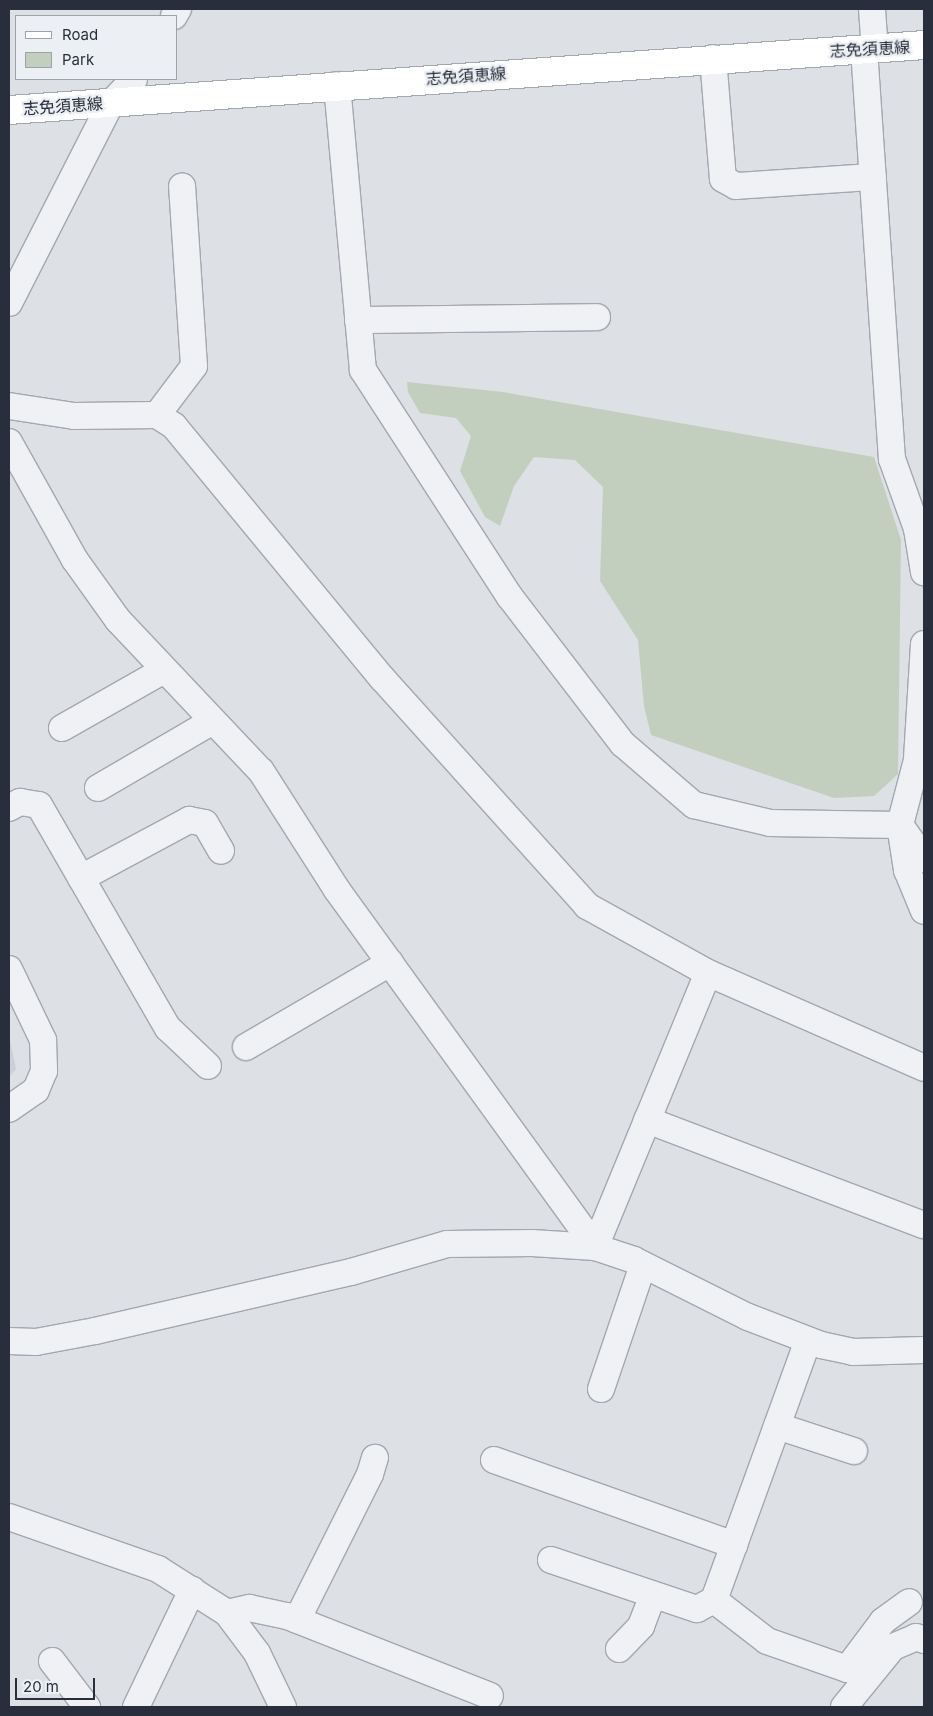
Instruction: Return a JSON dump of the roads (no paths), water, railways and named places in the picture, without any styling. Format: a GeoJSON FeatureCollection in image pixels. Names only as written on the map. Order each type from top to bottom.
{"type":"FeatureCollection","features":[{"type":"Feature","properties":{"kind":"main road","name":"志免須恵線"},"geometry":{"type":"LineString","coordinates":[[9,110],[713,58],[924,45]]}},
{"type":"Feature","properties":{"kind":"street"},"geometry":{"type":"LineString","coordinates":[[872,9],[870,48],[873,177],[892,458],[917,529],[924,572]]}},
{"type":"Feature","properties":{"kind":"street"},"geometry":{"type":"LineString","coordinates":[[713,58],[723,179],[736,186],[873,177]]}},
{"type":"Feature","properties":{"kind":"street"},"geometry":{"type":"LineString","coordinates":[[9,303],[111,103],[133,80]]}},
{"type":"Feature","properties":{"kind":"street"},"geometry":{"type":"LineString","coordinates":[[337,85],[363,370],[510,598],[623,744],[694,805],[770,823],[900,824]]}},
{"type":"Feature","properties":{"kind":"street"},"geometry":{"type":"LineString","coordinates":[[157,415],[194,366],[182,186]]}},
{"type":"Feature","properties":{"kind":"street"},"geometry":{"type":"LineString","coordinates":[[358,320],[597,317]]}},
{"type":"Feature","properties":{"kind":"street"},"geometry":{"type":"LineString","coordinates":[[9,406],[74,416],[157,415],[174,426],[382,678],[587,906],[708,973],[924,1068]]}},
{"type":"Feature","properties":{"kind":"street"},"geometry":{"type":"LineString","coordinates":[[9,442],[75,560],[118,620],[211,722],[261,771],[337,890],[595,1247]]}},
{"type":"Feature","properties":{"kind":"street"},"geometry":{"type":"LineString","coordinates":[[924,644],[917,760],[900,824],[907,870],[924,911]]}},
{"type":"Feature","properties":{"kind":"street"},"geometry":{"type":"LineString","coordinates":[[62,728],[164,670]]}},
{"type":"Feature","properties":{"kind":"street"},"geometry":{"type":"LineString","coordinates":[[98,788],[211,722]]}},
{"type":"Feature","properties":{"kind":"street"},"geometry":{"type":"LineString","coordinates":[[9,808],[20,802],[39,806],[168,1028],[208,1066]]}},
{"type":"Feature","properties":{"kind":"street"},"geometry":{"type":"LineString","coordinates":[[81,878],[189,820],[205,823],[221,851]]}},
{"type":"Feature","properties":{"kind":"street"},"geometry":{"type":"LineString","coordinates":[[900,824],[924,859]]}},
{"type":"Feature","properties":{"kind":"street"},"geometry":{"type":"LineString","coordinates":[[246,1047],[390,963]]}},
{"type":"Feature","properties":{"kind":"street"},"geometry":{"type":"LineString","coordinates":[[9,969],[43,1040],[44,1071],[36,1090],[9,1109]]}},
{"type":"Feature","properties":{"kind":"street"},"geometry":{"type":"LineString","coordinates":[[595,1247],[708,973]]}},
{"type":"Feature","properties":{"kind":"street"},"geometry":{"type":"LineString","coordinates":[[647,1120],[924,1225]]}},
{"type":"Feature","properties":{"kind":"street"},"geometry":{"type":"LineString","coordinates":[[9,1341],[36,1342],[95,1331],[351,1272],[447,1244],[532,1243],[595,1247],[643,1265],[748,1317],[808,1340],[853,1352],[924,1350]]}},
{"type":"Feature","properties":{"kind":"street"},"geometry":{"type":"LineString","coordinates":[[601,1389],[643,1265]]}},
{"type":"Feature","properties":{"kind":"street"},"geometry":{"type":"LineString","coordinates":[[551,1560],[697,1609],[714,1600],[808,1340]]}},
{"type":"Feature","properties":{"kind":"street"},"geometry":{"type":"LineString","coordinates":[[777,1426],[854,1451]]}},
{"type":"Feature","properties":{"kind":"street"},"geometry":{"type":"LineString","coordinates":[[297,1620],[370,1474],[375,1458]]}},
{"type":"Feature","properties":{"kind":"street"},"geometry":{"type":"LineString","coordinates":[[494,1460],[734,1546]]}},
{"type":"Feature","properties":{"kind":"street"},"geometry":{"type":"LineString","coordinates":[[9,1517],[158,1569],[227,1613],[257,1653],[283,1707]]}},
{"type":"Feature","properties":{"kind":"street"},"geometry":{"type":"LineString","coordinates":[[136,1707],[192,1590]]}},
{"type":"Feature","properties":{"kind":"street"},"geometry":{"type":"LineString","coordinates":[[619,1648],[642,1626],[653,1595]]}},
{"type":"Feature","properties":{"kind":"street"},"geometry":{"type":"LineString","coordinates":[[714,1600],[767,1641],[847,1669],[883,1621],[909,1602]]}},
{"type":"Feature","properties":{"kind":"street"},"geometry":{"type":"LineString","coordinates":[[227,1613],[249,1608],[297,1620],[490,1696]]}},
{"type":"Feature","properties":{"kind":"street"},"geometry":{"type":"LineString","coordinates":[[844,1707],[893,1647],[916,1637],[924,1640]]}},
{"type":"Feature","properties":{"kind":"street"},"geometry":{"type":"LineString","coordinates":[[52,1660],[87,1707]]}}]}
